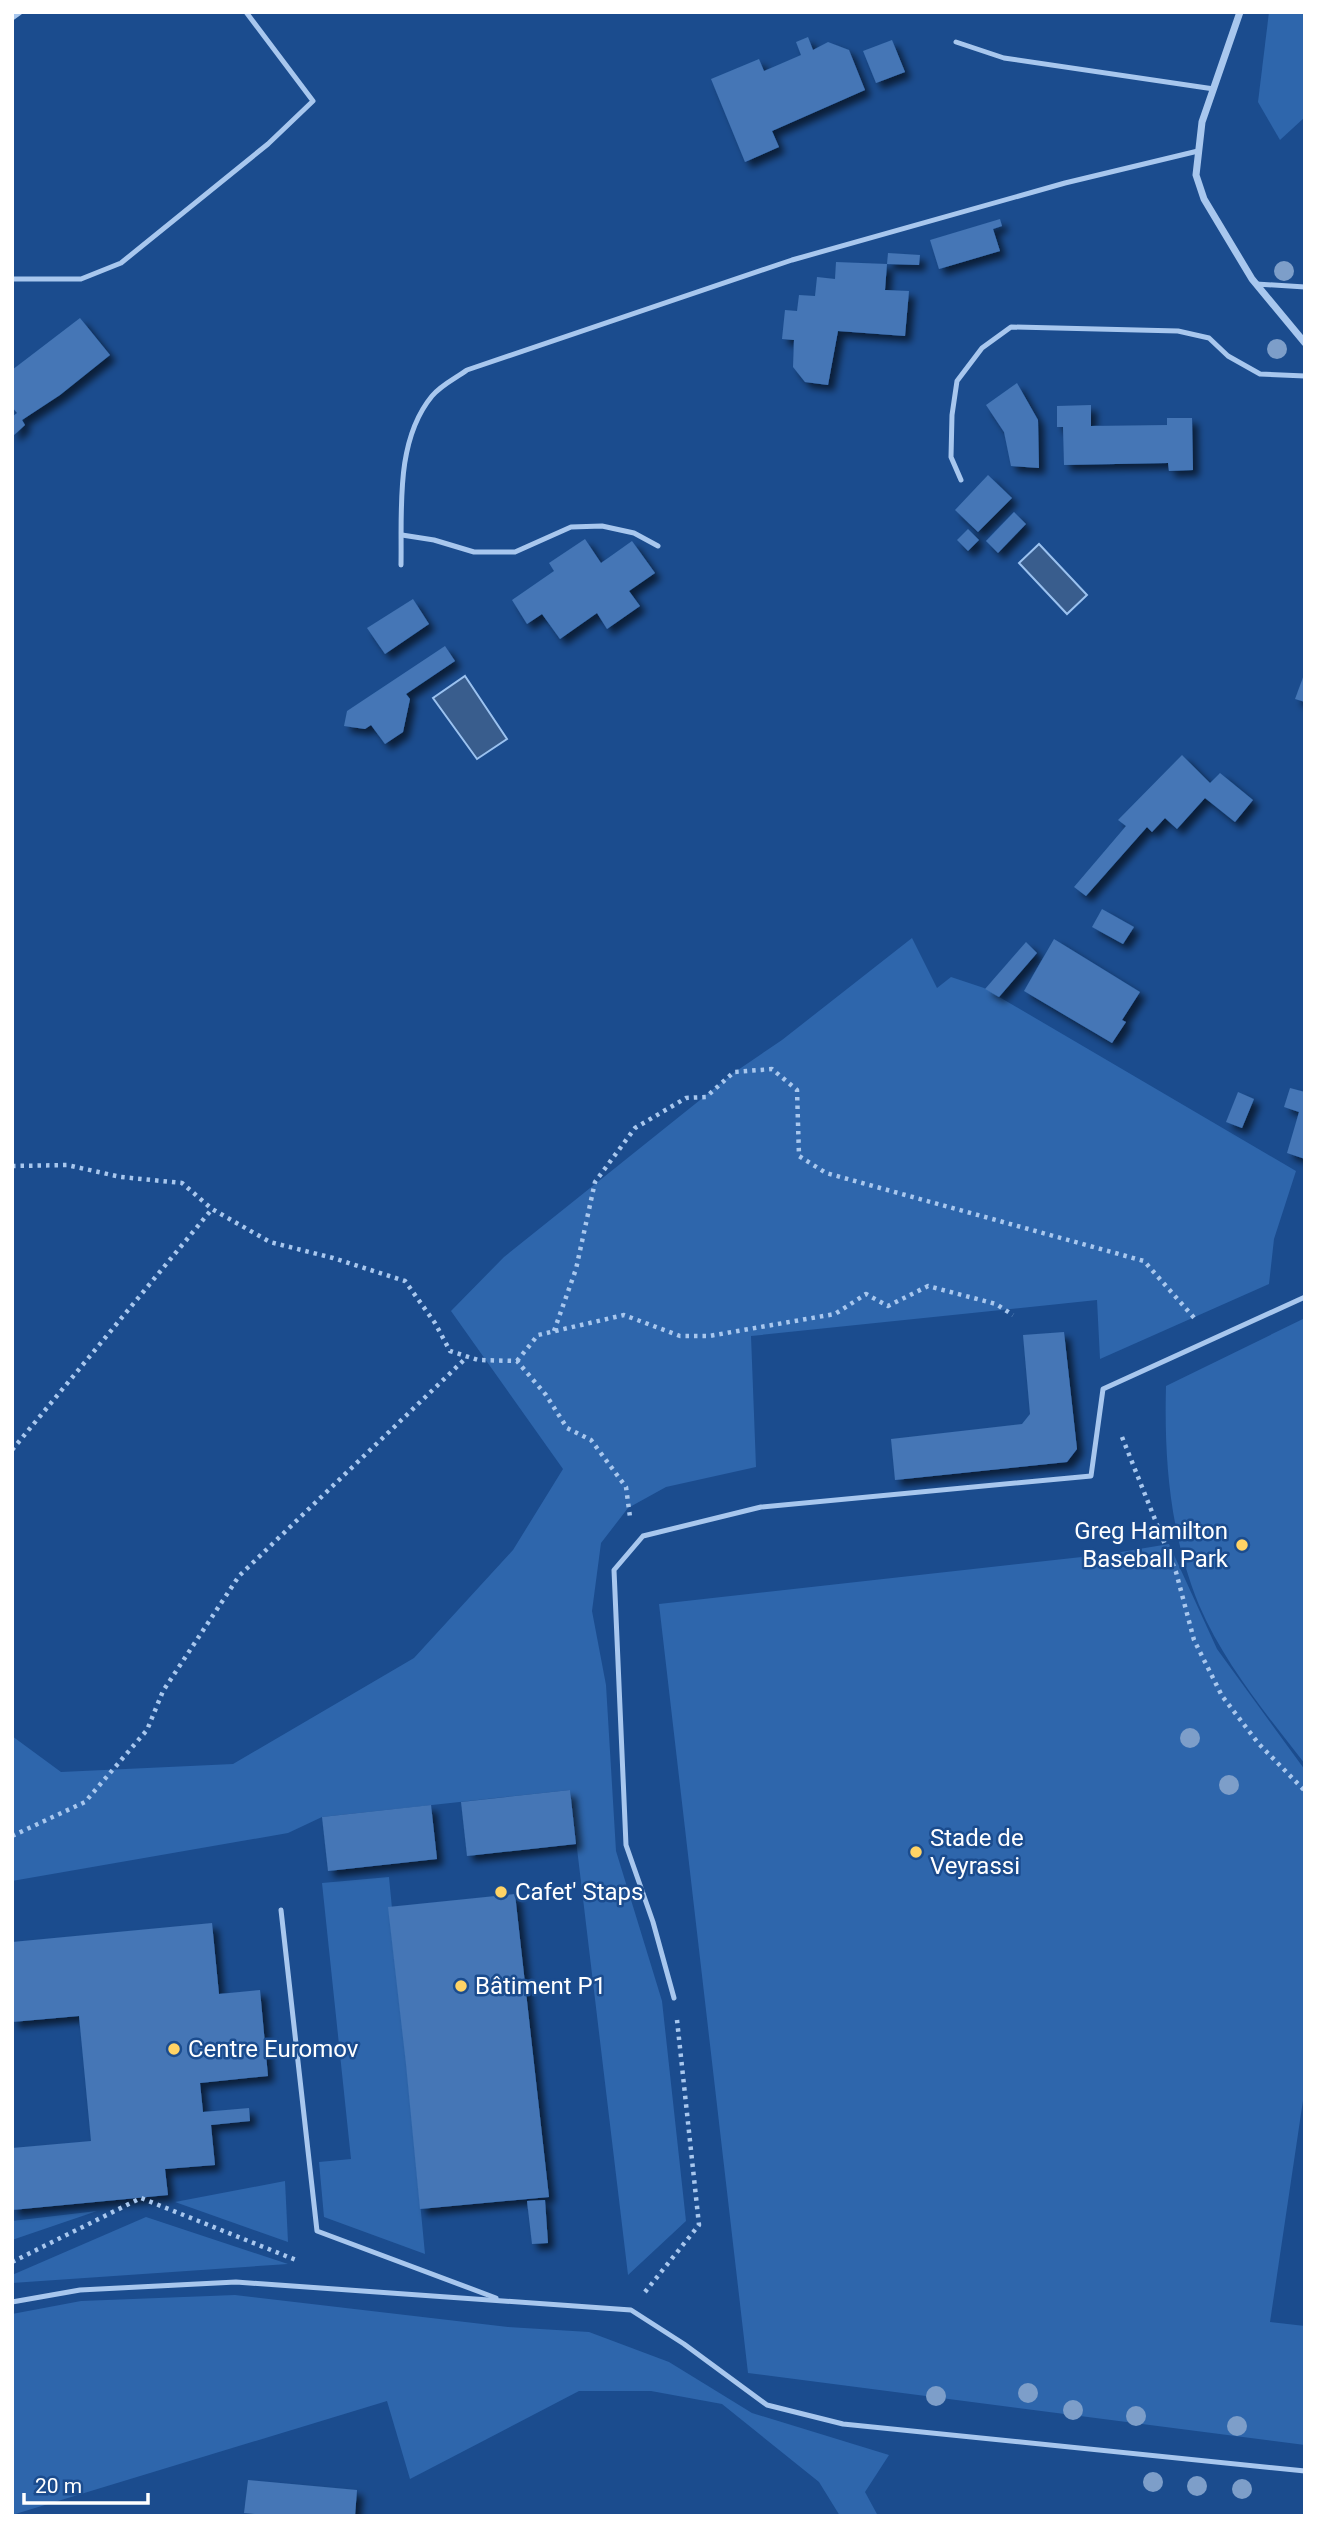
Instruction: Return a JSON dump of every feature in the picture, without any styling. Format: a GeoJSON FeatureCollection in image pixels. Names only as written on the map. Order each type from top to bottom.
{"type":"FeatureCollection","features":[{"type":"Feature","properties":{"kind":"street"},"geometry":{"type":"LineString","coordinates":[[12,17],[19,12]]}},
{"type":"Feature","properties":{"kind":"street"},"geometry":{"type":"LineString","coordinates":[[1240,12],[1202,122],[1196,174],[1205,199],[1256,284],[1305,343]]}},
{"type":"Feature","properties":{"kind":"lane"},"geometry":{"type":"LineString","coordinates":[[12,279],[81,279],[121,263],[268,144],[313,101],[246,12]]}},
{"type":"Feature","properties":{"kind":"lane"},"geometry":{"type":"LineString","coordinates":[[956,42],[1004,58],[1214,89]]}},
{"type":"Feature","properties":{"kind":"lane"},"geometry":{"type":"LineString","coordinates":[[401,565],[404,471],[415,422],[433,394],[467,370],[792,260],[1065,183],[1198,150]]}},
{"type":"Feature","properties":{"kind":"lane"},"geometry":{"type":"LineString","coordinates":[[1256,284],[1305,287]]}},
{"type":"Feature","properties":{"kind":"lane"},"geometry":{"type":"LineString","coordinates":[[961,480],[951,457],[952,415],[957,381],[982,348],[1011,327],[1178,331],[1209,338],[1228,356],[1260,374],[1305,376]]}},
{"type":"Feature","properties":{"kind":"lane"},"geometry":{"type":"LineString","coordinates":[[401,535],[434,540],[474,552],[516,552],[571,527],[602,526],[635,533],[658,546]]}},
{"type":"Feature","properties":{"kind":"lane"},"geometry":{"type":"LineString","coordinates":[[674,1998],[653,1922],[626,1845],[614,1570],[643,1536],[761,1507],[1091,1476],[1103,1389],[1305,1297]]}},
{"type":"Feature","properties":{"kind":"lane"},"geometry":{"type":"LineString","coordinates":[[281,1910],[317,2231],[503,2300]]}},
{"type":"Feature","properties":{"kind":"lane"},"geometry":{"type":"LineString","coordinates":[[12,2302],[80,2290],[236,2282],[631,2310],[684,2344],[767,2405],[843,2424],[1305,2471]]}},
{"type":"Feature","properties":{"kind":"path"},"geometry":{"type":"LineString","coordinates":[[554,1331],[576,1269],[595,1182],[635,1128],[686,1098],[706,1097],[734,1072],[772,1069],[797,1090],[799,1156],[826,1173],[1144,1261],[1213,1339]]}},
{"type":"Feature","properties":{"kind":"path"},"geometry":{"type":"LineString","coordinates":[[12,1166],[68,1165],[121,1177],[182,1183],[212,1209],[270,1242],[333,1258],[405,1281],[435,1323],[450,1351],[478,1360],[517,1361],[546,1395],[567,1428],[591,1440],[626,1487],[634,1548]]}},
{"type":"Feature","properties":{"kind":"path"},"geometry":{"type":"LineString","coordinates":[[12,1450],[212,1209]]}},
{"type":"Feature","properties":{"kind":"path"},"geometry":{"type":"LineString","coordinates":[[517,1361],[538,1335],[624,1315],[680,1336],[709,1336],[835,1314],[866,1294],[888,1306],[928,1286],[996,1304],[1013,1315]]}},
{"type":"Feature","properties":{"kind":"path"},"geometry":{"type":"LineString","coordinates":[[12,1836],[85,1802],[147,1730],[163,1691],[239,1576],[467,1357]]}},
{"type":"Feature","properties":{"kind":"path"},"geometry":{"type":"LineString","coordinates":[[1103,1389],[1176,1572],[1194,1640],[1222,1696],[1258,1743],[1305,1791]]}},
{"type":"Feature","properties":{"kind":"path"},"geometry":{"type":"LineString","coordinates":[[631,2310],[699,2225],[674,1998]]}},
{"type":"Feature","properties":{"kind":"path"},"geometry":{"type":"LineString","coordinates":[[12,2262],[141,2198],[297,2260]]}},
{"type":"Feature","properties":{"kind":"shaded area"},"geometry":{"type":"Polygon","coordinates":[[[1269,12],[1305,12],[1305,117],[1280,140],[1258,102],[1269,12]]]}},
{"type":"Feature","properties":{"kind":"shaded area"},"geometry":{"type":"Polygon","coordinates":[[[1039,544],[1087,595],[1067,614],[1019,563],[1039,544]]]}},
{"type":"Feature","properties":{"kind":"shaded area"},"geometry":{"type":"Polygon","coordinates":[[[465,676],[507,739],[477,759],[433,698],[465,676]]]}},
{"type":"Feature","properties":{"kind":"shaded area"},"geometry":{"type":"Polygon","coordinates":[[[912,938],[937,988],[951,977],[984,988],[1296,1171],[1274,1239],[1269,1284],[1100,1359],[1097,1300],[751,1336],[756,1467],[666,1487],[628,1508],[601,1543],[592,1611],[606,1685],[616,1851],[662,2001],[686,2221],[628,2275],[570,1790],[322,1817],[288,1833],[12,1881],[12,1736],[61,1772],[233,1764],[414,1658],[513,1550],[563,1469],[451,1311],[504,1257],[735,1072],[782,1040],[912,938]]]}},
{"type":"Feature","properties":{"kind":"shaded area","name":"Greg Hamilton Baseball Park"},"geometry":{"type":"Polygon","coordinates":[[[1305,1318],[1305,1764],[1233,1668],[1209,1626],[1189,1578],[1171,1497],[1166,1442],[1166,1386],[1305,1318]]]}},
{"type":"Feature","properties":{"kind":"shaded area","name":"Stade de Veyrassi"},"geometry":{"type":"Polygon","coordinates":[[[1169,1544],[1217,1649],[1305,1770],[1305,2087],[1270,2322],[1305,2326],[1305,2445],[748,2373],[659,1604],[1109,1554],[1169,1544]]]}},
{"type":"Feature","properties":{"kind":"shaded area"},"geometry":{"type":"Polygon","coordinates":[[[389,1877],[425,2254],[324,2217],[319,2162],[351,2159],[322,1883],[389,1877]]]}},
{"type":"Feature","properties":{"kind":"shaded area"},"geometry":{"type":"Polygon","coordinates":[[[285,2181],[288,2242],[175,2202],[285,2181]]]}},
{"type":"Feature","properties":{"kind":"shaded area"},"geometry":{"type":"Polygon","coordinates":[[[97,2211],[12,2240],[12,2221],[97,2211]]]}},
{"type":"Feature","properties":{"kind":"shaded area"},"geometry":{"type":"Polygon","coordinates":[[[146,2217],[288,2264],[12,2283],[12,2275],[146,2217]]]}},
{"type":"Feature","properties":{"kind":"shaded area"},"geometry":{"type":"Polygon","coordinates":[[[235,2295],[508,2327],[589,2332],[669,2362],[752,2413],[889,2455],[865,2492],[878,2516],[840,2516],[819,2482],[722,2404],[651,2391],[579,2391],[410,2479],[387,2401],[12,2515],[12,2314],[81,2301],[235,2295]]]}},
{"type":"Feature","properties":{"kind":"building"},"geometry":{"type":"Polygon","coordinates":[[[808,37],[813,50],[828,42],[849,50],[865,90],[772,131],[779,147],[745,162],[711,79],[759,59],[764,71],[801,55],[796,42],[808,37]]]}},
{"type":"Feature","properties":{"kind":"building"},"geometry":{"type":"Polygon","coordinates":[[[892,40],[905,72],[876,83],[863,51],[892,40]]]}},
{"type":"Feature","properties":{"kind":"building"},"geometry":{"type":"Polygon","coordinates":[[[1000,219],[1002,226],[993,229],[1000,251],[939,269],[930,240],[1000,219]]]}},
{"type":"Feature","properties":{"kind":"building"},"geometry":{"type":"Polygon","coordinates":[[[888,253],[920,255],[919,265],[887,264],[888,253]]]}},
{"type":"Feature","properties":{"kind":"building"},"geometry":{"type":"Polygon","coordinates":[[[836,262],[887,264],[885,290],[909,291],[905,336],[838,331],[828,385],[805,382],[793,367],[794,340],[782,339],[785,310],[797,311],[799,295],[815,296],[817,277],[835,279],[836,262]]]}},
{"type":"Feature","properties":{"kind":"building"},"geometry":{"type":"Polygon","coordinates":[[[80,318],[110,355],[60,395],[22,420],[25,425],[13,436],[12,417],[17,413],[12,407],[12,370],[80,318]]]}},
{"type":"Feature","properties":{"kind":"building"},"geometry":{"type":"Polygon","coordinates":[[[1017,383],[1038,420],[1039,468],[1011,466],[1004,432],[986,405],[1017,383]]]}},
{"type":"Feature","properties":{"kind":"building"},"geometry":{"type":"Polygon","coordinates":[[[1091,405],[1091,426],[1167,425],[1167,418],[1192,418],[1193,470],[1169,471],[1168,463],[1064,465],[1063,427],[1057,427],[1057,406],[1091,405]]]}},
{"type":"Feature","properties":{"kind":"building"},"geometry":{"type":"Polygon","coordinates":[[[988,475],[1012,498],[978,532],[955,510],[988,475]]]}},
{"type":"Feature","properties":{"kind":"building"},"geometry":{"type":"Polygon","coordinates":[[[1014,512],[1026,524],[998,553],[986,541],[1014,512]]]}},
{"type":"Feature","properties":{"kind":"building"},"geometry":{"type":"Polygon","coordinates":[[[968,529],[979,540],[968,551],[957,540],[968,529]]]}},
{"type":"Feature","properties":{"kind":"building"},"geometry":{"type":"Polygon","coordinates":[[[585,539],[601,563],[632,541],[655,573],[629,591],[640,606],[607,629],[597,613],[560,639],[542,614],[527,624],[512,600],[554,571],[549,563],[585,539]]]}},
{"type":"Feature","properties":{"kind":"building"},"geometry":{"type":"Polygon","coordinates":[[[413,599],[429,624],[385,654],[367,628],[413,599]]]}},
{"type":"Feature","properties":{"kind":"building"},"geometry":{"type":"Polygon","coordinates":[[[445,646],[455,661],[406,694],[410,699],[403,732],[385,744],[371,725],[365,729],[344,726],[347,711],[445,646]]]}},
{"type":"Feature","properties":{"kind":"building"},"geometry":{"type":"Polygon","coordinates":[[[1305,672],[1305,702],[1295,699],[1305,672]]]}},
{"type":"Feature","properties":{"kind":"building"},"geometry":{"type":"Polygon","coordinates":[[[1182,755],[1210,783],[1220,773],[1253,800],[1235,822],[1205,798],[1177,829],[1165,818],[1152,832],[1147,827],[1086,896],[1074,887],[1126,826],[1118,820],[1182,755]]]}},
{"type":"Feature","properties":{"kind":"building"},"geometry":{"type":"Polygon","coordinates":[[[1102,909],[1134,927],[1123,944],[1092,927],[1102,909]]]}},
{"type":"Feature","properties":{"kind":"building"},"geometry":{"type":"Polygon","coordinates":[[[1054,939],[1140,992],[1122,1020],[1126,1022],[1112,1043],[1024,991],[1054,939]]]}},
{"type":"Feature","properties":{"kind":"building"},"geometry":{"type":"Polygon","coordinates":[[[1026,942],[1037,953],[999,997],[985,989],[1026,942]]]}},
{"type":"Feature","properties":{"kind":"building"},"geometry":{"type":"Polygon","coordinates":[[[1290,1088],[1305,1092],[1305,1159],[1287,1153],[1299,1112],[1284,1107],[1290,1088]]]}},
{"type":"Feature","properties":{"kind":"building"},"geometry":{"type":"Polygon","coordinates":[[[1238,1092],[1254,1099],[1242,1128],[1226,1122],[1238,1092]]]}},
{"type":"Feature","properties":{"kind":"building"},"geometry":{"type":"Polygon","coordinates":[[[1064,1332],[1077,1449],[1067,1462],[895,1480],[891,1439],[1022,1424],[1030,1414],[1023,1335],[1064,1332]]]}},
{"type":"Feature","properties":{"kind":"building"},"geometry":{"type":"Polygon","coordinates":[[[570,1790],[576,1844],[467,1856],[461,1802],[570,1790]]]}},
{"type":"Feature","properties":{"kind":"building"},"geometry":{"type":"Polygon","coordinates":[[[431,1805],[437,1859],[328,1871],[322,1817],[431,1805]]]}},
{"type":"Feature","properties":{"kind":"building","name":"Bâtiment P1"},"geometry":{"type":"Polygon","coordinates":[[[515,1894],[549,2197],[420,2209],[388,1907],[515,1894]]]}},
{"type":"Feature","properties":{"kind":"building","name":"Centre Euromov"},"geometry":{"type":"Polygon","coordinates":[[[212,1923],[219,1994],[260,1990],[268,2076],[200,2083],[203,2112],[249,2108],[250,2121],[211,2125],[215,2165],[165,2169],[168,2195],[12,2210],[12,2148],[91,2141],[79,2016],[12,2022],[12,1942],[212,1923]]]}},
{"type":"Feature","properties":{"kind":"building"},"geometry":{"type":"Polygon","coordinates":[[[545,2200],[548,2243],[532,2244],[527,2201],[545,2200]]]}},
{"type":"Feature","properties":{"kind":"building"},"geometry":{"type":"Polygon","coordinates":[[[248,2480],[357,2490],[355,2516],[273,2516],[244,2513],[248,2480]]]}},
{"type":"Feature","properties":{"kind":"place","name":"Greg Hamilton Baseball Park"},"geometry":{"type":"Point","coordinates":[1242,1545]}},
{"type":"Feature","properties":{"kind":"place","name":"Stade de Veyrassi"},"geometry":{"type":"Point","coordinates":[916,1852]}},
{"type":"Feature","properties":{"kind":"place","name":"Cafet' Staps"},"geometry":{"type":"Point","coordinates":[501,1892]}},
{"type":"Feature","properties":{"kind":"place","name":"Bâtiment P1"},"geometry":{"type":"Point","coordinates":[461,1986]}},
{"type":"Feature","properties":{"kind":"place","name":"Centre Euromov"},"geometry":{"type":"Point","coordinates":[174,2049]}}]}
